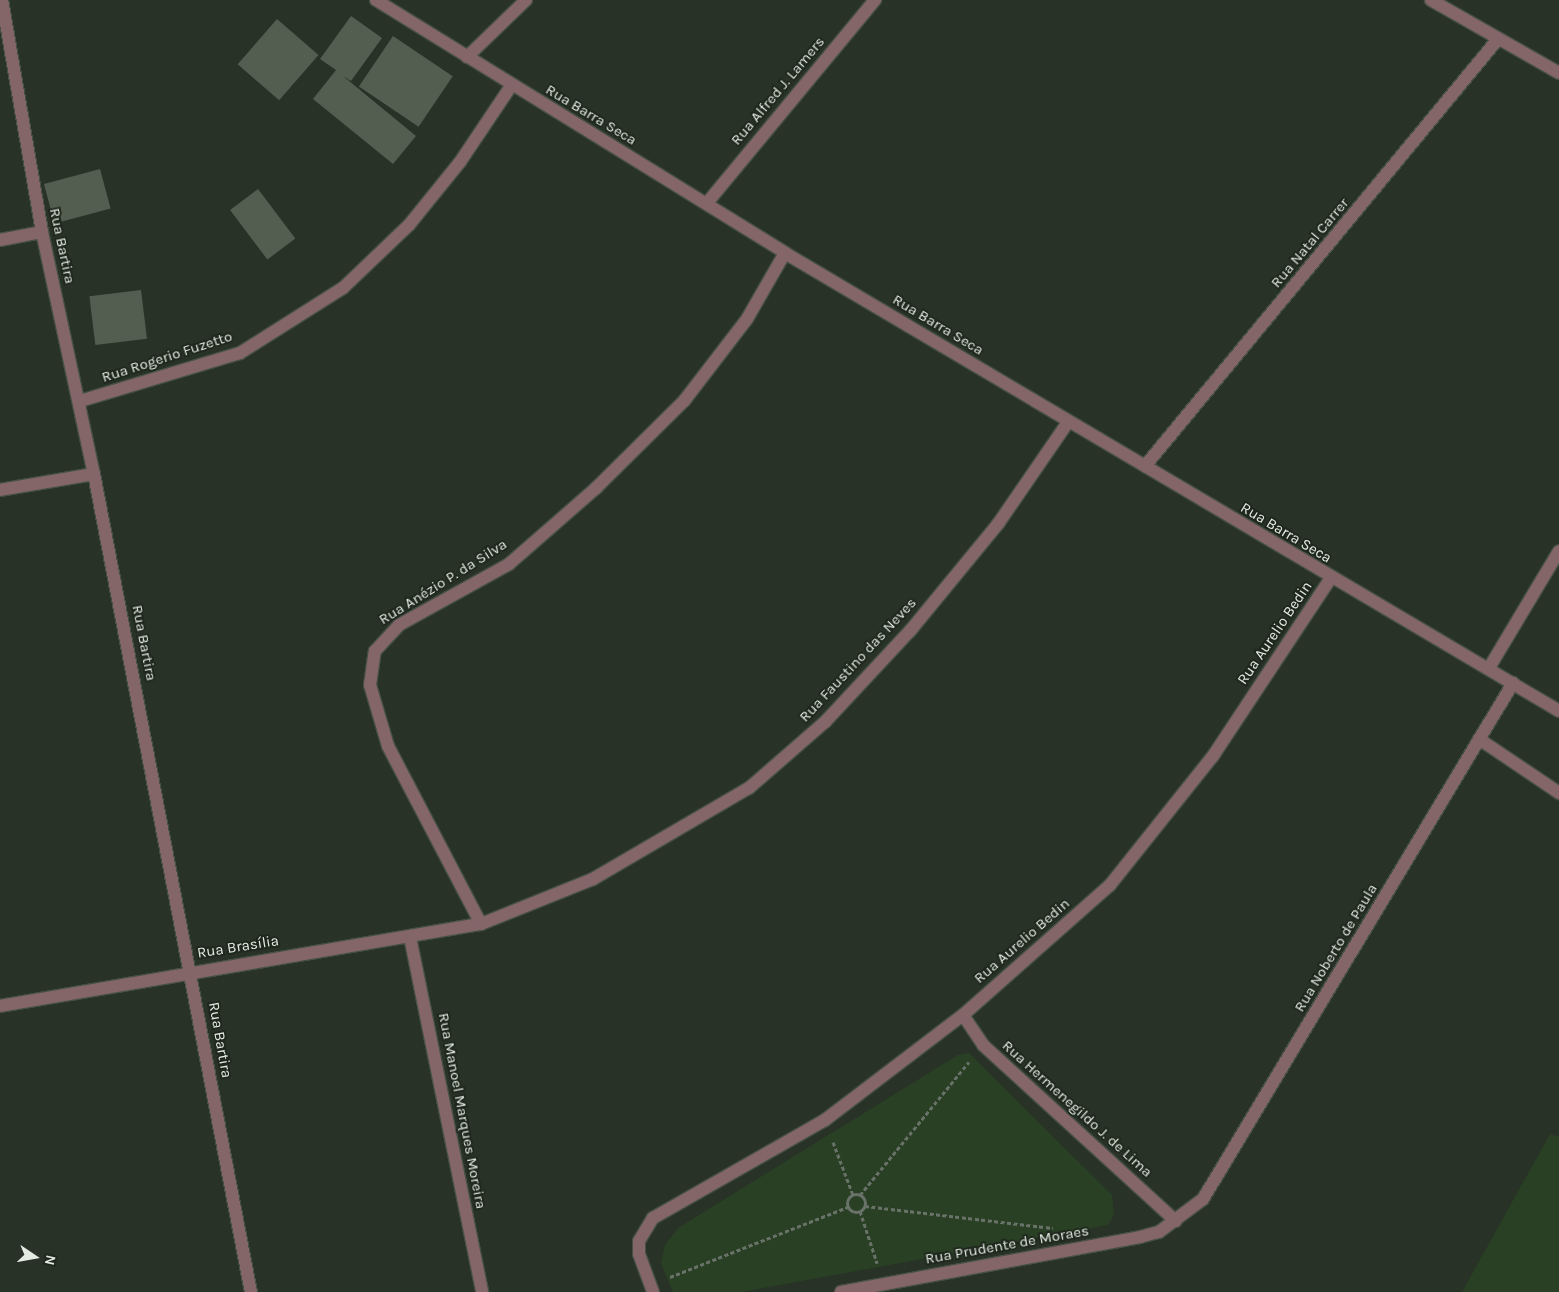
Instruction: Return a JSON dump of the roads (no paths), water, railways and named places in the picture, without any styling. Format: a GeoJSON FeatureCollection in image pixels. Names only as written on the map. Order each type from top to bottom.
{"type":"FeatureCollection","features":[{"type":"Feature","properties":{"kind":"street","name":"Rua Bartira"},"geometry":{"type":"LineString","coordinates":[[2,0],[42,232],[80,401],[191,970],[251,1292]]}},
{"type":"Feature","properties":{"kind":"street","name":"Rua Barra Seca"},"geometry":{"type":"LineString","coordinates":[[376,0],[511,86],[707,203],[785,253],[1145,466],[1330,579],[1489,668],[1559,711]]}},
{"type":"Feature","properties":{"kind":"street"},"geometry":{"type":"LineString","coordinates":[[467,57],[526,0]]}},
{"type":"Feature","properties":{"kind":"street","name":"Rua Alfred J. Lamers"},"geometry":{"type":"LineString","coordinates":[[707,203],[875,0]]}},
{"type":"Feature","properties":{"kind":"street"},"geometry":{"type":"LineString","coordinates":[[1431,0],[1559,73]]}},
{"type":"Feature","properties":{"kind":"street","name":"Rua Natal Carrer"},"geometry":{"type":"LineString","coordinates":[[1145,466],[1498,39]]}},
{"type":"Feature","properties":{"kind":"street","name":"Rua Rogerio Fuzetto"},"geometry":{"type":"LineString","coordinates":[[80,401],[240,353],[343,288],[409,225],[460,162],[511,86]]}},
{"type":"Feature","properties":{"kind":"street"},"geometry":{"type":"LineString","coordinates":[[0,240],[42,232]]}},
{"type":"Feature","properties":{"kind":"street","name":"Rua Anézio P. da Silva"},"geometry":{"type":"LineString","coordinates":[[481,924],[388,746],[370,685],[375,651],[399,625],[509,564],[596,488],[684,401],[746,319],[785,253]]}},
{"type":"Feature","properties":{"kind":"street","name":"Rua Faustino das Neves"},"geometry":{"type":"LineString","coordinates":[[481,924],[592,879],[749,788],[826,722],[910,631],[998,524],[1068,422]]}},
{"type":"Feature","properties":{"kind":"street"},"geometry":{"type":"LineString","coordinates":[[0,490],[94,474]]}},
{"type":"Feature","properties":{"kind":"street"},"geometry":{"type":"LineString","coordinates":[[1489,668],[1559,551]]}},
{"type":"Feature","properties":{"kind":"street","name":"Rua Aurelio Bedin"},"geometry":{"type":"LineString","coordinates":[[652,1288],[639,1254],[643,1231],[670,1207],[824,1120],[963,1015],[1110,885],[1213,756],[1330,579]]}},
{"type":"Feature","properties":{"kind":"street","name":"Rua Noberto de Paula"},"geometry":{"type":"LineString","coordinates":[[1176,1220],[1215,1182],[1513,683]]}},
{"type":"Feature","properties":{"kind":"street"},"geometry":{"type":"LineString","coordinates":[[1479,739],[1559,793]]}},
{"type":"Feature","properties":{"kind":"street","name":"Rua Brasília"},"geometry":{"type":"LineString","coordinates":[[0,1006],[191,970],[410,937],[481,924]]}},
{"type":"Feature","properties":{"kind":"street","name":"Rua Manoel Marques Moreira"},"geometry":{"type":"LineString","coordinates":[[410,937],[482,1292]]}},
{"type":"Feature","properties":{"kind":"street","name":"Rua Hermenegildo J. de Lima"},"geometry":{"type":"LineString","coordinates":[[963,1015],[983,1045],[1176,1220]]}},
{"type":"Feature","properties":{"kind":"street","name":"Rua Prudente de Moraes"},"geometry":{"type":"LineString","coordinates":[[841,1292],[1140,1237],[1176,1220]]}}]}
